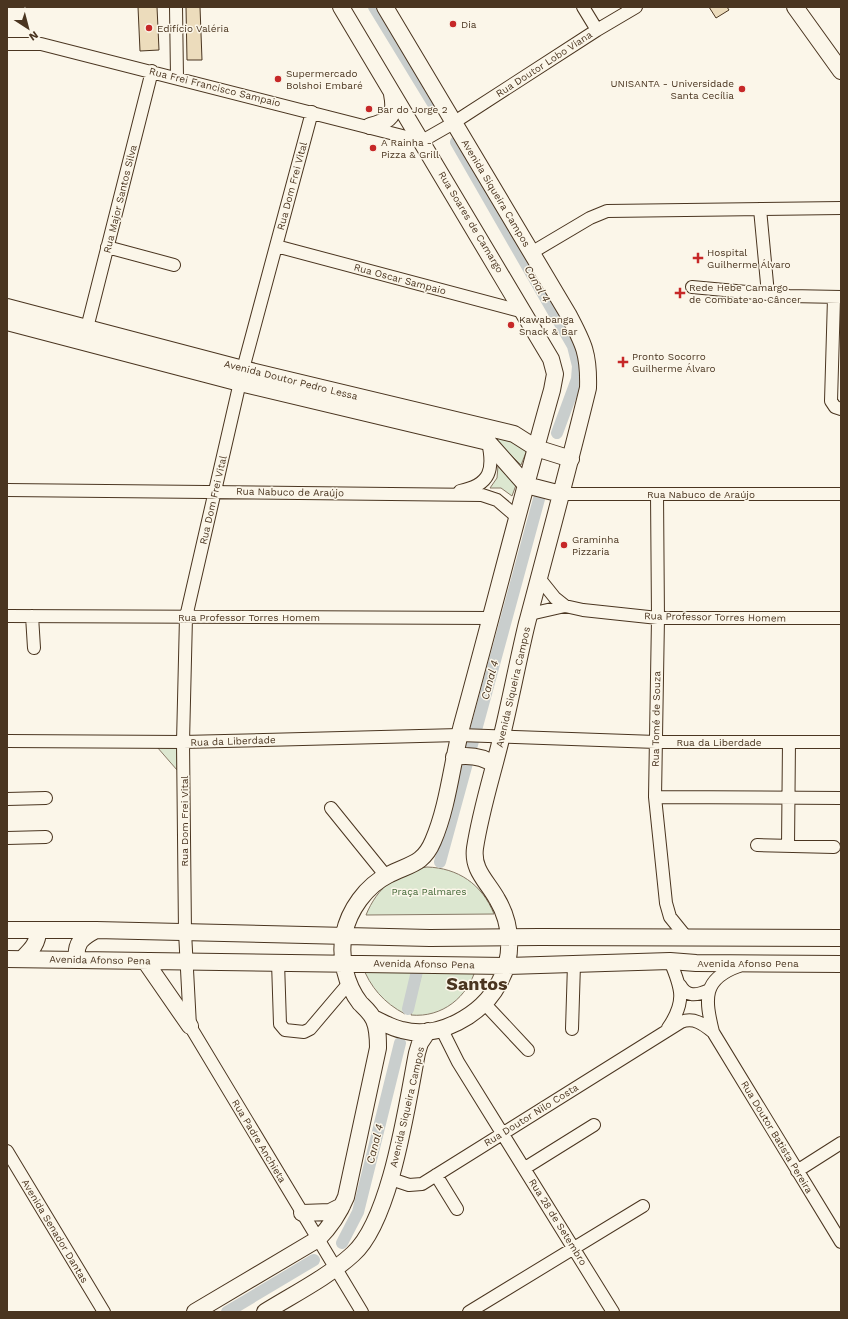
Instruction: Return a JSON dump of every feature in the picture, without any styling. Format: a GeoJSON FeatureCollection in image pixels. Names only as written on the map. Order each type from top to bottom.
{"type":"FeatureCollection","features":[{"type":"Feature","properties":{"kind":"main road","name":"Rua Soares de Camargo"},"geometry":{"type":"LineString","coordinates":[[341,7],[392,92],[425,139],[551,358],[554,374],[541,450]]}},
{"type":"Feature","properties":{"kind":"main road","name":"Avenida Siqueira Campos"},"geometry":{"type":"LineString","coordinates":[[265,1312],[354,1253],[364,1241],[372,1226],[391,1178],[420,1043],[430,1030],[459,1022],[475,1012],[499,983],[506,966],[509,936],[505,916],[497,898],[477,870],[475,851],[490,762],[530,614],[558,493],[588,388],[589,367],[584,343],[452,124],[385,7]]}},
{"type":"Feature","properties":{"kind":"main road"},"geometry":{"type":"LineString","coordinates":[[794,7],[841,71]]}},
{"type":"Feature","properties":{"kind":"main road"},"geometry":{"type":"LineString","coordinates":[[370,126],[380,124],[393,114],[395,107],[392,92]]}},
{"type":"Feature","properties":{"kind":"main road","name":"Avenida Doutor Pedro Lessa"},"geometry":{"type":"LineString","coordinates":[[7,307],[87,328],[242,376],[488,442]]}},
{"type":"Feature","properties":{"kind":"main road","name":"Avenida Doutor Pedro Lessa"},"geometry":{"type":"LineString","coordinates":[[7,322],[242,376],[514,434],[541,450],[568,458]]}},
{"type":"Feature","properties":{"kind":"main road"},"geometry":{"type":"LineString","coordinates":[[488,442],[529,486],[558,493]]}},
{"type":"Feature","properties":{"kind":"main road"},"geometry":{"type":"LineString","coordinates":[[430,1030],[401,1030],[379,1020],[359,1002],[349,983],[343,962],[344,935],[348,920],[363,895],[386,876],[414,865],[428,852],[436,834],[460,756],[491,618],[517,517],[541,450]]}},
{"type":"Feature","properties":{"kind":"main road"},"geometry":{"type":"LineString","coordinates":[[460,756],[490,762]]}},
{"type":"Feature","properties":{"kind":"main road"},"geometry":{"type":"LineString","coordinates":[[7,930],[96,930],[430,938],[509,936],[841,938]]}},
{"type":"Feature","properties":{"kind":"main road"},"geometry":{"type":"LineString","coordinates":[[14,959],[35,945],[38,938],[38,930]]}},
{"type":"Feature","properties":{"kind":"main road"},"geometry":{"type":"LineString","coordinates":[[77,960],[77,946],[82,937],[96,930]]}},
{"type":"Feature","properties":{"kind":"main road","name":"Avenida Afonso Pena"},"geometry":{"type":"LineString","coordinates":[[14,959],[343,962],[506,966],[670,961],[696,963],[747,962],[841,964]]}},
{"type":"Feature","properties":{"kind":"main road"},"geometry":{"type":"LineString","coordinates":[[145,961],[190,1026]]}},
{"type":"Feature","properties":{"kind":"main road"},"geometry":{"type":"LineString","coordinates":[[195,1312],[320,1241],[332,1225],[342,1206],[378,1048],[379,1020]]}},
{"type":"Feature","properties":{"kind":"main road"},"geometry":{"type":"LineString","coordinates":[[302,1213],[330,1212],[342,1206]]}},
{"type":"Feature","properties":{"kind":"street"},"geometry":{"type":"LineString","coordinates":[[176,7],[177,77]]}},
{"type":"Feature","properties":{"kind":"street"},"geometry":{"type":"LineString","coordinates":[[583,7],[597,30]]}},
{"type":"Feature","properties":{"kind":"street","name":"Rua Doutor Lobo Viana"},"geometry":{"type":"LineString","coordinates":[[425,139],[452,124],[597,30],[636,7]]}},
{"type":"Feature","properties":{"kind":"street","name":"Rua Frei Francisco Sampaio"},"geometry":{"type":"LineString","coordinates":[[7,44],[41,44],[425,139]]}},
{"type":"Feature","properties":{"kind":"street","name":"Rua Major Santos Silva"},"geometry":{"type":"LineString","coordinates":[[87,328],[152,71]]}},
{"type":"Feature","properties":{"kind":"street","name":"Rua Dom Frei Vital"},"geometry":{"type":"LineString","coordinates":[[185,932],[183,742],[186,617],[214,491],[242,376],[312,112]]}},
{"type":"Feature","properties":{"kind":"street"},"geometry":{"type":"LineString","coordinates":[[531,253],[590,218],[607,211],[841,208]]}},
{"type":"Feature","properties":{"kind":"street"},"geometry":{"type":"LineString","coordinates":[[760,209],[768,294]]}},
{"type":"Feature","properties":{"kind":"street","name":"Rua Oscar Sampaio"},"geometry":{"type":"LineString","coordinates":[[276,246],[524,312]]}},
{"type":"Feature","properties":{"kind":"street"},"geometry":{"type":"LineString","coordinates":[[108,247],[174,265]]}},
{"type":"Feature","properties":{"kind":"street"},"geometry":{"type":"LineString","coordinates":[[692,287],[768,294],[838,297],[831,401],[835,407],[841,409]]}},
{"type":"Feature","properties":{"kind":"street"},"geometry":{"type":"LineString","coordinates":[[447,494],[478,486],[485,481],[490,471],[491,462],[488,442]]}},
{"type":"Feature","properties":{"kind":"street","name":"Rua Nabuco de Araújo"},"geometry":{"type":"LineString","coordinates":[[7,490],[447,494],[491,497],[517,517]]}},
{"type":"Feature","properties":{"kind":"street","name":"Rua Nabuco de Araújo"},"geometry":{"type":"LineString","coordinates":[[558,493],[841,494]]}},
{"type":"Feature","properties":{"kind":"street","name":"Rua Tomé de Souza"},"geometry":{"type":"LineString","coordinates":[[657,494],[658,618],[656,797],[666,903],[670,917],[686,938]]}},
{"type":"Feature","properties":{"kind":"street"},"geometry":{"type":"LineString","coordinates":[[539,578],[555,598],[565,606]]}},
{"type":"Feature","properties":{"kind":"street","name":"Rua Professor Torres Homem"},"geometry":{"type":"LineString","coordinates":[[530,614],[565,606],[582,610],[658,618],[841,618]]}},
{"type":"Feature","properties":{"kind":"street","name":"Rua Professor Torres Homem"},"geometry":{"type":"LineString","coordinates":[[7,616],[491,618]]}},
{"type":"Feature","properties":{"kind":"street"},"geometry":{"type":"LineString","coordinates":[[32,616],[34,648]]}},
{"type":"Feature","properties":{"kind":"street","name":"Rua da Liberdade"},"geometry":{"type":"LineString","coordinates":[[7,741],[183,742],[498,735],[656,742],[841,742]]}},
{"type":"Feature","properties":{"kind":"street"},"geometry":{"type":"LineString","coordinates":[[788,846],[789,742]]}},
{"type":"Feature","properties":{"kind":"street"},"geometry":{"type":"LineString","coordinates":[[656,797],[841,798]]}},
{"type":"Feature","properties":{"kind":"street"},"geometry":{"type":"LineString","coordinates":[[7,799],[46,798]]}},
{"type":"Feature","properties":{"kind":"street"},"geometry":{"type":"LineString","coordinates":[[331,808],[386,876]]}},
{"type":"Feature","properties":{"kind":"street"},"geometry":{"type":"LineString","coordinates":[[7,838],[46,837]]}},
{"type":"Feature","properties":{"kind":"street"},"geometry":{"type":"LineString","coordinates":[[757,846],[834,847]]}},
{"type":"Feature","properties":{"kind":"street","name":"Rua Padre Anchieta"},"geometry":{"type":"LineString","coordinates":[[185,932],[190,1026],[362,1312]]}},
{"type":"Feature","properties":{"kind":"street"},"geometry":{"type":"LineString","coordinates":[[670,961],[684,991],[692,995],[700,994],[708,990],[716,979],[726,970],[747,962]]}},
{"type":"Feature","properties":{"kind":"street"},"geometry":{"type":"LineString","coordinates":[[278,962],[280,1024],[285,1030],[304,1032],[310,1029],[349,983]]}},
{"type":"Feature","properties":{"kind":"street"},"geometry":{"type":"LineString","coordinates":[[572,1030],[574,964]]}},
{"type":"Feature","properties":{"kind":"street"},"geometry":{"type":"LineString","coordinates":[[667,1029],[679,1008],[681,998],[680,984]]}},
{"type":"Feature","properties":{"kind":"street","name":"Rua Doutor Batista Pereira"},"geometry":{"type":"LineString","coordinates":[[708,990],[706,1001],[713,1032],[841,1242]]}},
{"type":"Feature","properties":{"kind":"street"},"geometry":{"type":"LineString","coordinates":[[484,1003],[528,1050]]}},
{"type":"Feature","properties":{"kind":"street","name":"Rua Doutor Batista Pereira"},"geometry":{"type":"LineString","coordinates":[[667,1029],[687,1020],[702,1023],[713,1032]]}},
{"type":"Feature","properties":{"kind":"street","name":"Rua Doutor Nilo Costa"},"geometry":{"type":"LineString","coordinates":[[391,1178],[409,1185],[422,1184],[667,1029]]}},
{"type":"Feature","properties":{"kind":"street","name":"Rua 28 de Setembro"},"geometry":{"type":"LineString","coordinates":[[430,1030],[458,1062],[613,1312]]}},
{"type":"Feature","properties":{"kind":"street"},"geometry":{"type":"LineString","coordinates":[[525,1168],[594,1125]]}},
{"type":"Feature","properties":{"kind":"street"},"geometry":{"type":"LineString","coordinates":[[797,1171],[841,1143]]}},
{"type":"Feature","properties":{"kind":"street","name":"Avenida Senador Dantas"},"geometry":{"type":"LineString","coordinates":[[7,1151],[104,1312]]}},
{"type":"Feature","properties":{"kind":"street"},"geometry":{"type":"LineString","coordinates":[[436,1176],[457,1209]]}},
{"type":"Feature","properties":{"kind":"street"},"geometry":{"type":"LineString","coordinates":[[469,1312],[573,1247],[643,1206]]}},
{"type":"Feature","properties":{"kind":"green space"},"geometry":{"type":"Polygon","coordinates":[[[492,436],[513,439],[527,450],[521,465],[492,436]]]}},
{"type":"Feature","properties":{"kind":"green space"},"geometry":{"type":"Polygon","coordinates":[[[498,466],[516,485],[512,496],[501,488],[490,488],[497,478],[498,466]]]}},
{"type":"Feature","properties":{"kind":"green space"},"geometry":{"type":"Polygon","coordinates":[[[157,747],[177,747],[177,770],[157,747]]]}},
{"type":"Feature","properties":{"kind":"green space","name":"Praça Palmares"},"geometry":{"type":"Polygon","coordinates":[[[427,867],[438,868],[459,874],[468,880],[483,894],[494,914],[366,915],[376,897],[389,882],[406,872],[427,867]]]}},
{"type":"Feature","properties":{"kind":"green space"},"geometry":{"type":"Polygon","coordinates":[[[362,965],[416,967],[405,1014],[397,1010],[379,994],[369,980],[362,965]]]}},
{"type":"Feature","properties":{"kind":"green space"},"geometry":{"type":"Polygon","coordinates":[[[423,968],[476,968],[467,988],[452,1004],[433,1013],[411,1015],[423,968]]]}},
{"type":"Feature","properties":{"kind":"building","name":"Edifício Valéria"},"geometry":{"type":"Polygon","coordinates":[[[138,7],[157,7],[159,50],[140,51],[138,7]]]}},
{"type":"Feature","properties":{"kind":"building"},"geometry":{"type":"Polygon","coordinates":[[[186,7],[200,7],[202,60],[187,60],[186,7]]]}},
{"type":"Feature","properties":{"kind":"building"},"geometry":{"type":"Polygon","coordinates":[[[709,7],[727,7],[729,10],[716,18],[709,7]]]}},
{"type":"Feature","properties":{"kind":"waterway","name":"Canal 4"},"geometry":{"type":"LineString","coordinates":[[374,7],[435,107]]}},
{"type":"Feature","properties":{"kind":"waterway","name":"Canal 4"},"geometry":{"type":"LineString","coordinates":[[456,142],[573,346],[578,366],[577,379],[557,433]]}},
{"type":"Feature","properties":{"kind":"waterway","name":"Canal 4"},"geometry":{"type":"LineString","coordinates":[[440,862],[539,499]]}},
{"type":"Feature","properties":{"kind":"waterway","name":"Canal 4"},"geometry":{"type":"LineString","coordinates":[[408,1009],[417,971]]}},
{"type":"Feature","properties":{"kind":"waterway","name":"Canal 4"},"geometry":{"type":"LineString","coordinates":[[342,1243],[358,1212],[400,1043]]}},
{"type":"Feature","properties":{"kind":"waterway","name":"Canal 4"},"geometry":{"type":"LineString","coordinates":[[227,1312],[314,1260]]}},
{"type":"Feature","properties":{"kind":"place","name":"Dia"},"geometry":{"type":"Point","coordinates":[453,24]}},
{"type":"Feature","properties":{"kind":"place","name":"Edifício Valéria"},"geometry":{"type":"Point","coordinates":[149,28]}},
{"type":"Feature","properties":{"kind":"place","name":"Supermercado Bolshoi Embaré"},"geometry":{"type":"Point","coordinates":[278,79]}},
{"type":"Feature","properties":{"kind":"place","name":"UNISANTA - Universidade Santa Cecília"},"geometry":{"type":"Point","coordinates":[742,89]}},
{"type":"Feature","properties":{"kind":"place","name":"Bar do Jorge 2"},"geometry":{"type":"Point","coordinates":[369,109]}},
{"type":"Feature","properties":{"kind":"place","name":"A Rainha - Pizza & Grill"},"geometry":{"type":"Point","coordinates":[373,148]}},
{"type":"Feature","properties":{"kind":"place","name":"Hospital Guilherme Álvaro"},"geometry":{"type":"Point","coordinates":[698,258]}},
{"type":"Feature","properties":{"kind":"place","name":"Rede Hebe Camargo de Combate ao Câncer"},"geometry":{"type":"Point","coordinates":[680,293]}},
{"type":"Feature","properties":{"kind":"place","name":"Kawabanga Snack & Bar"},"geometry":{"type":"Point","coordinates":[511,325]}},
{"type":"Feature","properties":{"kind":"place","name":"Pronto Socorro Guilherme Álvaro"},"geometry":{"type":"Point","coordinates":[623,362]}},
{"type":"Feature","properties":{"kind":"place","name":"Graminha Pizzaria"},"geometry":{"type":"Point","coordinates":[564,545]}},
{"type":"Feature","properties":{"kind":"district","name":"Santos"},"geometry":{"type":"Point","coordinates":[477,983]}}]}
